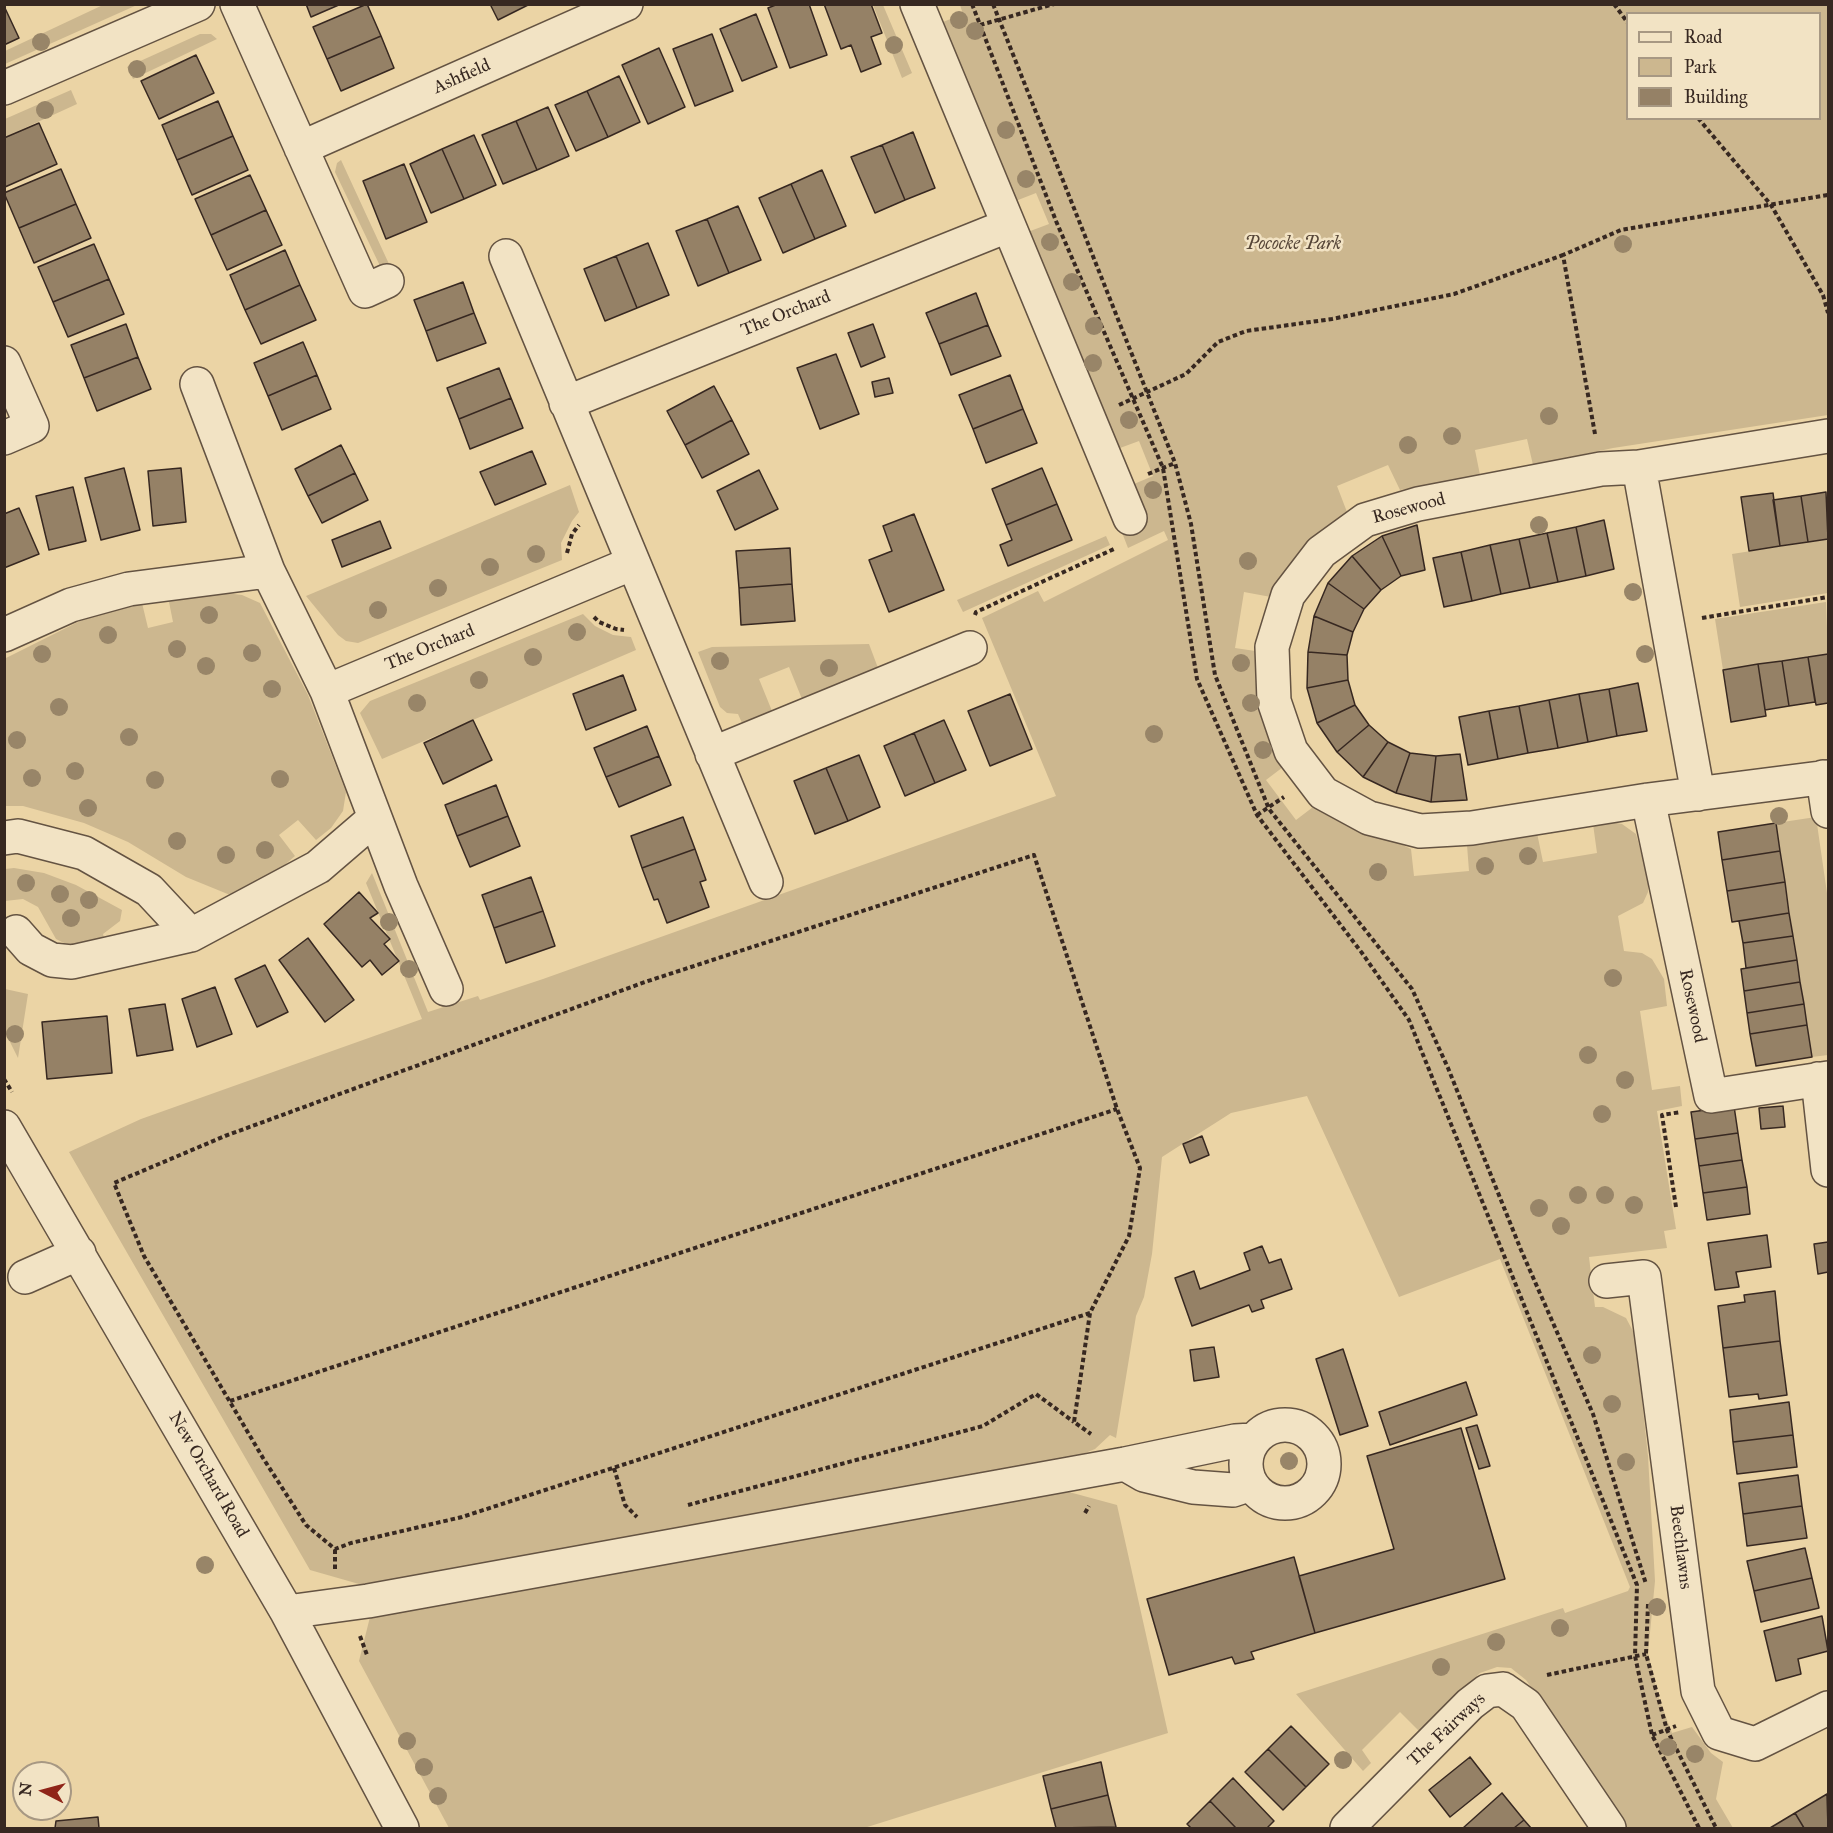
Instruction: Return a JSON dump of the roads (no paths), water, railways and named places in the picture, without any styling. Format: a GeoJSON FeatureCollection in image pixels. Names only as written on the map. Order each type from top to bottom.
{"type":"FeatureCollection","features":[{"type":"Feature","properties":{"kind":"street"},"geometry":{"type":"LineString","coordinates":[[4,88],[198,4]]}},
{"type":"Feature","properties":{"kind":"street"},"geometry":{"type":"LineString","coordinates":[[237,4],[365,291],[387,281]]}},
{"type":"Feature","properties":{"kind":"street"},"geometry":{"type":"LineString","coordinates":[[917,4],[1007,226],[1125,532]]}},
{"type":"Feature","properties":{"kind":"street","name":"Ashfield"},"geometry":{"type":"LineString","coordinates":[[301,148],[621,5]]}},
{"type":"Feature","properties":{"kind":"street","name":"The Orchard"},"geometry":{"type":"LineString","coordinates":[[566,403],[1007,226]]}},
{"type":"Feature","properties":{"kind":"street"},"geometry":{"type":"LineString","coordinates":[[506,256],[766,882]]}},
{"type":"Feature","properties":{"kind":"street"},"geometry":{"type":"LineString","coordinates":[[4,363],[32,426],[4,438]]}},
{"type":"Feature","properties":{"kind":"street"},"geometry":{"type":"LineString","coordinates":[[197,384],[268,571],[327,691],[375,818],[446,989]]}},
{"type":"Feature","properties":{"kind":"street","name":"Rosewood"},"geometry":{"type":"LineString","coordinates":[[1826,777],[1648,800],[1472,828],[1420,831],[1369,818],[1323,793],[1291,751],[1274,701],[1272,647],[1288,595],[1321,552],[1365,520],[1418,504],[1601,469],[1639,467],[1828,436]]}},
{"type":"Feature","properties":{"kind":"street"},"geometry":{"type":"LineString","coordinates":[[1639,467],[1698,794]]}},
{"type":"Feature","properties":{"kind":"street","name":"The Orchard"},"geometry":{"type":"LineString","coordinates":[[327,691],[633,562]]}},
{"type":"Feature","properties":{"kind":"street"},"geometry":{"type":"LineString","coordinates":[[4,635],[71,606],[129,589],[268,571]]}},
{"type":"Feature","properties":{"kind":"street"},"geometry":{"type":"LineString","coordinates":[[712,754],[972,634]]}},
{"type":"Feature","properties":{"kind":"street"},"geometry":{"type":"LineString","coordinates":[[1826,777],[1828,811]]}},
{"type":"Feature","properties":{"kind":"street","name":"Rosewood"},"geometry":{"type":"LineString","coordinates":[[1648,800],[1711,1096],[1823,1078]]}},
{"type":"Feature","properties":{"kind":"street"},"geometry":{"type":"LineString","coordinates":[[16,932],[32,949],[52,960],[72,962],[191,935],[318,867],[375,818]]}},
{"type":"Feature","properties":{"kind":"street"},"geometry":{"type":"LineString","coordinates":[[4,838],[18,836],[84,853],[149,890],[191,935]]}},
{"type":"Feature","properties":{"kind":"street"},"geometry":{"type":"LineString","coordinates":[[1823,1078],[1828,1170]]}},
{"type":"Feature","properties":{"kind":"street","name":"New Orchard Road"},"geometry":{"type":"LineString","coordinates":[[4,1127],[287,1612],[402,1828]]}},
{"type":"Feature","properties":{"kind":"street"},"geometry":{"type":"LineString","coordinates":[[25,1277],[79,1253]]}},
{"type":"Feature","properties":{"kind":"street","name":"Beechlawns"},"geometry":{"type":"LineString","coordinates":[[1606,1281],[1644,1277],[1698,1691],[1719,1733],[1755,1744],[1828,1708]]}},
{"type":"Feature","properties":{"kind":"street"},"geometry":{"type":"LineString","coordinates":[[287,1612],[368,1601],[1125,1464],[1235,1440],[1253,1440],[1276,1425],[1302,1428],[1321,1447],[1324,1474],[1318,1486],[1309,1496],[1298,1502],[1284,1504],[1259,1495],[1251,1484],[1245,1462],[1253,1440]]}},
{"type":"Feature","properties":{"kind":"street"},"geometry":{"type":"LineString","coordinates":[[1125,1464],[1144,1475],[1193,1486],[1233,1490],[1251,1484]]}},
{"type":"Feature","properties":{"kind":"street","name":"The Fairways"},"geometry":{"type":"LineString","coordinates":[[1347,1828],[1470,1704],[1487,1691],[1503,1689],[1526,1706],[1609,1828]]}},
{"type":"Feature","properties":{"kind":"park label","name":"Pococke Park"},"geometry":{"type":"Point","coordinates":[1293,245]}}]}
